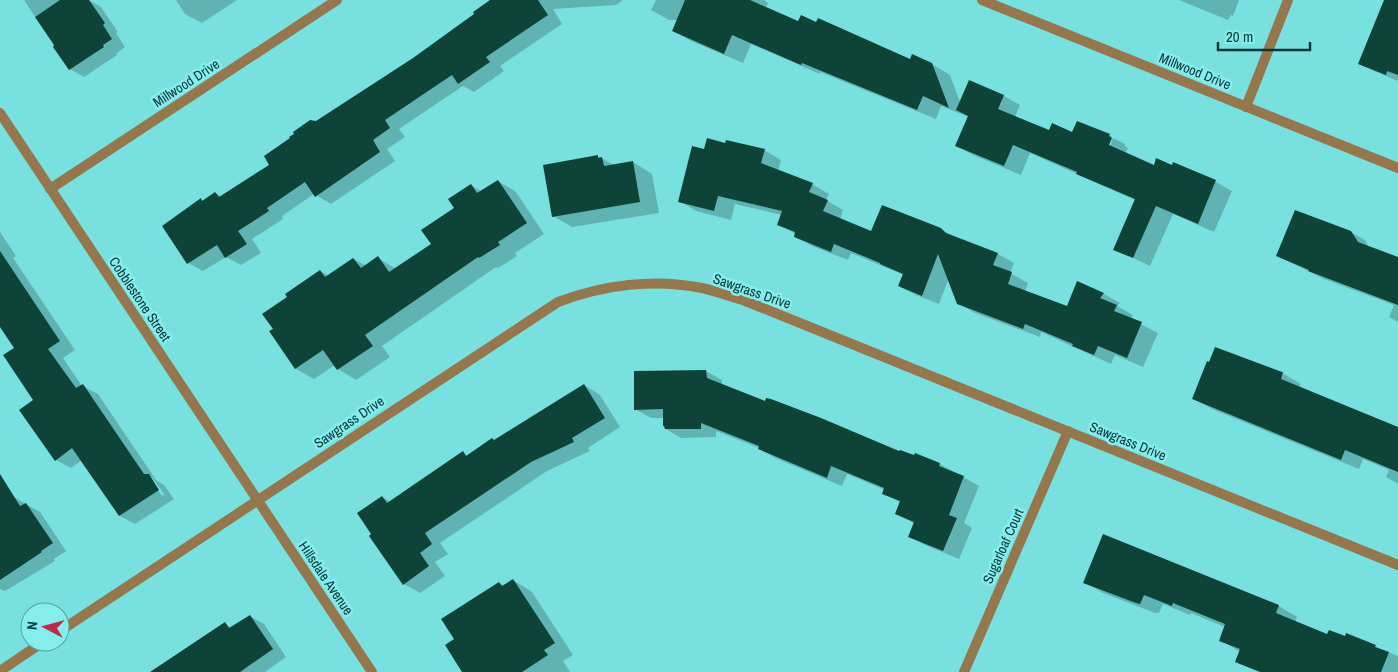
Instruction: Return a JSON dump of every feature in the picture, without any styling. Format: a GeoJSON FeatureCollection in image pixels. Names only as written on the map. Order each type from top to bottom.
{"type":"FeatureCollection","features":[{"type":"Feature","properties":{"kind":"street","name":"Millwood Drive"},"geometry":{"type":"LineString","coordinates":[[50,189],[337,0]]}},
{"type":"Feature","properties":{"kind":"street","name":"Millwood Drive"},"geometry":{"type":"LineString","coordinates":[[982,0],[1398,168]]}},
{"type":"Feature","properties":{"kind":"street"},"geometry":{"type":"LineString","coordinates":[[1246,107],[1288,0]]}},
{"type":"Feature","properties":{"kind":"street","name":"Cobblestone Street"},"geometry":{"type":"LineString","coordinates":[[0,113],[257,500]]}},
{"type":"Feature","properties":{"kind":"street","name":"Sawgrass Drive"},"geometry":{"type":"LineString","coordinates":[[70,624],[558,302],[607,287],[654,284],[701,288],[743,300],[1398,565]]}},
{"type":"Feature","properties":{"kind":"street","name":"Sugarloaf Court"},"geometry":{"type":"LineString","coordinates":[[964,672],[1068,431]]}},
{"type":"Feature","properties":{"kind":"street","name":"Hillsdale Avenue"},"geometry":{"type":"LineString","coordinates":[[257,500],[372,672]]}},
{"type":"Feature","properties":{"kind":"street"},"geometry":{"type":"LineString","coordinates":[[0,671],[28,652]]}},
{"type":"Feature","properties":{"kind":"building"},"geometry":{"type":"Polygon","coordinates":[[[60,0],[89,0],[105,23],[103,25],[112,39],[103,45],[104,47],[69,70],[35,17],[60,0]]]}},
{"type":"Feature","properties":{"kind":"building"},"geometry":{"type":"Polygon","coordinates":[[[490,0],[538,0],[548,15],[486,57],[490,62],[458,84],[452,75],[385,120],[390,128],[373,140],[380,152],[315,197],[305,182],[267,208],[269,211],[238,231],[247,244],[225,258],[217,245],[187,264],[162,226],[201,198],[202,201],[215,192],[219,197],[269,165],[264,156],[290,138],[294,134],[293,132],[310,120],[316,121],[413,58],[474,14],[473,12],[490,0]]]}},
{"type":"Feature","properties":{"kind":"building"},"geometry":{"type":"Polygon","coordinates":[[[685,0],[750,0],[798,21],[801,15],[816,22],[818,18],[910,59],[912,54],[932,63],[949,108],[923,96],[917,110],[802,63],[801,65],[732,35],[724,54],[672,31],[685,0]]]}},
{"type":"Feature","properties":{"kind":"building"},"geometry":{"type":"Polygon","coordinates":[[[1384,0],[1398,0],[1398,75],[1387,71],[1386,75],[1358,64],[1384,0]]]}},
{"type":"Feature","properties":{"kind":"building"},"geometry":{"type":"Polygon","coordinates":[[[969,80],[1004,95],[998,109],[1049,130],[1052,123],[1072,132],[1077,121],[1110,134],[1109,136],[1112,138],[1109,145],[1154,165],[1156,158],[1172,165],[1173,162],[1216,180],[1198,224],[1156,206],[1133,258],[1113,250],[1135,199],[1013,145],[1004,166],[955,146],[968,116],[956,110],[969,80]]]}},
{"type":"Feature","properties":{"kind":"building"},"geometry":{"type":"Polygon","coordinates":[[[707,138],[725,143],[726,140],[765,149],[761,163],[813,183],[809,192],[828,200],[823,211],[871,231],[882,205],[998,253],[993,265],[1012,272],[1008,284],[1067,306],[1077,281],[1104,293],[1100,298],[1117,305],[1114,311],[1142,322],[1127,358],[1098,346],[1094,355],[1025,324],[1023,329],[957,304],[938,254],[922,296],[898,286],[903,274],[880,263],[834,244],[831,252],[794,237],[795,232],[777,225],[782,211],[718,196],[714,211],[678,202],[692,146],[704,149],[707,138]]]}},
{"type":"Feature","properties":{"kind":"building"},"geometry":{"type":"Polygon","coordinates":[[[598,155],[598,158],[602,157],[604,166],[633,161],[640,202],[552,217],[543,165],[598,155]]]}},
{"type":"Feature","properties":{"kind":"building"},"geometry":{"type":"Polygon","coordinates":[[[498,180],[527,223],[498,242],[500,245],[478,257],[365,335],[373,346],[337,370],[323,350],[295,369],[269,331],[273,329],[262,314],[287,297],[285,294],[320,270],[325,277],[353,258],[361,268],[378,256],[389,272],[431,244],[421,230],[454,208],[448,199],[471,184],[477,193],[498,180]]]}},
{"type":"Feature","properties":{"kind":"building"},"geometry":{"type":"Polygon","coordinates":[[[1295,210],[1351,231],[1358,242],[1398,257],[1398,305],[1308,271],[1276,256],[1295,210]]]}},
{"type":"Feature","properties":{"kind":"building"},"geometry":{"type":"Polygon","coordinates":[[[0,251],[60,341],[48,349],[76,388],[83,384],[144,474],[149,474],[159,490],[119,516],[72,448],[55,461],[19,410],[33,400],[3,355],[14,348],[0,327],[0,251]]]}},
{"type":"Feature","properties":{"kind":"building"},"geometry":{"type":"Polygon","coordinates":[[[1215,347],[1283,372],[1281,379],[1398,427],[1398,472],[1345,450],[1341,460],[1192,399],[1207,361],[1209,362],[1215,347]]]}},
{"type":"Feature","properties":{"kind":"building"},"geometry":{"type":"Polygon","coordinates":[[[706,370],[707,378],[765,401],[766,398],[771,399],[821,418],[899,451],[914,455],[915,453],[940,463],[939,466],[964,476],[949,515],[957,518],[943,551],[908,537],[914,522],[895,514],[900,501],[882,494],[884,488],[831,466],[827,478],[758,449],[759,446],[701,423],[701,429],[665,429],[663,426],[663,409],[634,410],[634,371],[706,370]]]}},
{"type":"Feature","properties":{"kind":"building"},"geometry":{"type":"Polygon","coordinates":[[[584,384],[605,418],[572,438],[574,442],[531,462],[425,533],[432,544],[420,553],[429,566],[403,585],[369,536],[371,534],[357,513],[382,496],[387,503],[463,451],[466,456],[492,438],[494,440],[584,384]]]}},
{"type":"Feature","properties":{"kind":"building"},"geometry":{"type":"Polygon","coordinates":[[[0,474],[20,506],[26,503],[53,543],[0,580],[0,474]]]}},
{"type":"Feature","properties":{"kind":"building"},"geometry":{"type":"Polygon","coordinates":[[[1103,534],[1279,605],[1276,613],[1327,634],[1329,630],[1345,636],[1346,633],[1376,645],[1375,647],[1389,652],[1381,672],[1260,672],[1235,662],[1240,649],[1219,641],[1225,624],[1173,603],[1172,606],[1144,595],[1140,604],[1083,583],[1103,534]]]}},
{"type":"Feature","properties":{"kind":"building"},"geometry":{"type":"Polygon","coordinates":[[[513,579],[555,643],[544,650],[548,655],[522,672],[462,672],[445,645],[454,639],[441,619],[499,582],[502,586],[513,579]]]}},
{"type":"Feature","properties":{"kind":"building"},"geometry":{"type":"Polygon","coordinates":[[[250,615],[273,649],[240,672],[150,672],[225,622],[229,628],[250,615]]]}}]}
